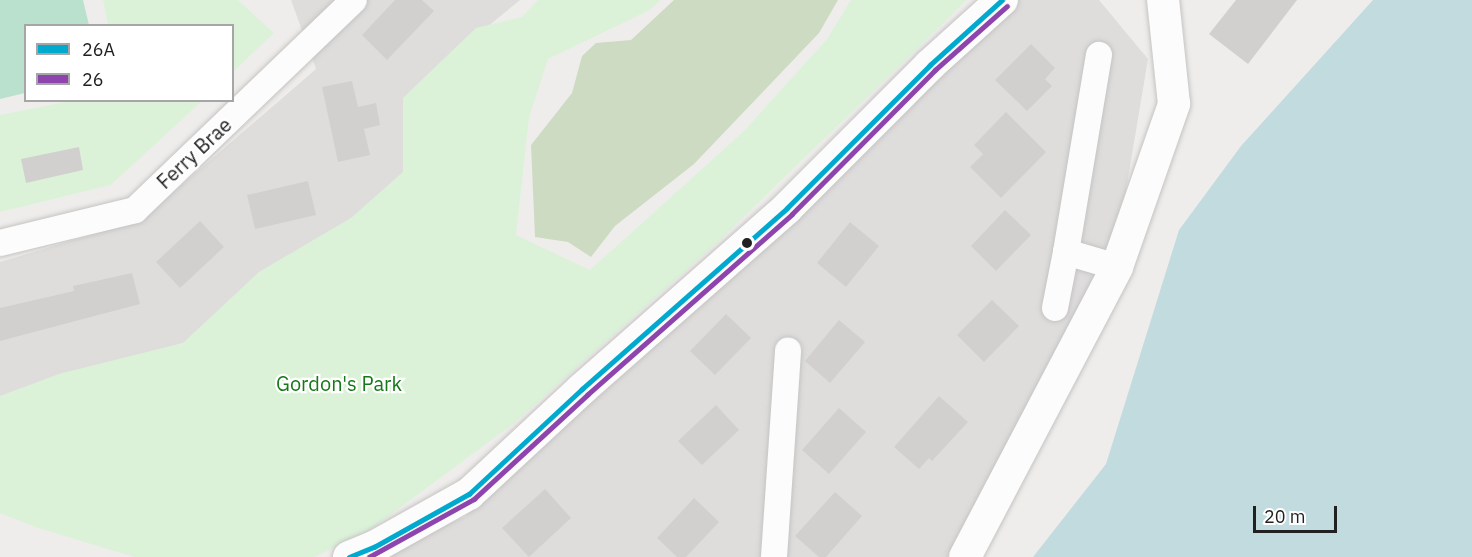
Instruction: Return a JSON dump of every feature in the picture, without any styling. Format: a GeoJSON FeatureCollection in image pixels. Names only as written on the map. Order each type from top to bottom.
{"type":"FeatureCollection","features":[{"type":"Feature","properties":{"kind":"street","name":"Ferry Brae"},"geometry":{"type":"LineString","coordinates":[[0,243],[135,210],[354,0]]}},
{"type":"Feature","properties":{"kind":"street"},"geometry":{"type":"LineString","coordinates":[[349,557],[374,548],[469,494],[582,389],[788,208],[930,65],[1002,0]]}},
{"type":"Feature","properties":{"kind":"street"},"geometry":{"type":"LineString","coordinates":[[965,557],[1117,267],[1174,104],[1163,0]]}},
{"type":"Feature","properties":{"kind":"street"},"geometry":{"type":"LineString","coordinates":[[1055,308],[1099,55]]}},
{"type":"Feature","properties":{"kind":"street"},"geometry":{"type":"LineString","coordinates":[[1066,252],[1117,267]]}},
{"type":"Feature","properties":{"kind":"street"},"geometry":{"type":"LineString","coordinates":[[774,557],[789,350]]}},
{"type":"Feature","properties":{"kind":"shaded area"},"geometry":{"type":"Polygon","coordinates":[[[291,0],[520,0],[481,32],[403,180],[183,343],[0,397],[0,262],[141,220],[316,69],[291,0]]]}},
{"type":"Feature","properties":{"kind":"shaded area"},"geometry":{"type":"Polygon","coordinates":[[[1007,0],[1099,0],[1148,59],[1120,226],[955,557],[365,557],[465,517],[1007,0]]]}},
{"type":"Feature","properties":{"kind":"green space"},"geometry":{"type":"Polygon","coordinates":[[[0,0],[83,0],[89,24],[24,24],[24,93],[0,99],[0,0]]]}},
{"type":"Feature","properties":{"kind":"green space"},"geometry":{"type":"Polygon","coordinates":[[[103,0],[238,0],[274,33],[234,71],[234,24],[108,24],[103,0]]]}},
{"type":"Feature","properties":{"kind":"green space","name":"Gordon's Park"},"geometry":{"type":"Polygon","coordinates":[[[538,0],[661,0],[648,11],[548,59],[529,118],[516,235],[590,270],[743,132],[827,39],[851,0],[967,0],[719,241],[513,424],[374,527],[315,557],[134,557],[35,527],[0,513],[0,396],[59,374],[183,343],[259,272],[351,218],[403,172],[403,98],[476,28],[522,17],[538,0]]]}},
{"type":"Feature","properties":{"kind":"green space"},"geometry":{"type":"Polygon","coordinates":[[[674,0],[838,0],[819,33],[694,164],[615,226],[591,257],[568,242],[535,237],[531,145],[572,93],[582,56],[596,43],[631,40],[674,0]]]}},
{"type":"Feature","properties":{"kind":"green space"},"geometry":{"type":"Polygon","coordinates":[[[65,102],[201,102],[111,185],[0,212],[0,115],[65,102]]]}},
{"type":"Feature","properties":{"kind":"water"},"geometry":{"type":"Polygon","coordinates":[[[1373,0],[1472,0],[1472,557],[1033,557],[1106,464],[1179,230],[1241,146],[1373,0]]]}},
{"type":"Feature","properties":{"kind":"building"},"geometry":{"type":"Polygon","coordinates":[[[395,0],[422,0],[434,11],[387,60],[362,35],[395,0]]]}},
{"type":"Feature","properties":{"kind":"building"},"geometry":{"type":"Polygon","coordinates":[[[1236,0],[1297,0],[1248,64],[1209,34],[1236,0]]]}},
{"type":"Feature","properties":{"kind":"building"},"geometry":{"type":"Polygon","coordinates":[[[1031,44],[1055,68],[1045,79],[1052,86],[1027,111],[995,80],[1031,44]]]}},
{"type":"Feature","properties":{"kind":"building"},"geometry":{"type":"Polygon","coordinates":[[[352,81],[358,107],[376,103],[380,125],[364,129],[370,155],[338,162],[322,87],[352,81]]]}},
{"type":"Feature","properties":{"kind":"building"},"geometry":{"type":"Polygon","coordinates":[[[1006,112],[1046,152],[1001,198],[970,167],[983,154],[974,145],[1006,112]]]}},
{"type":"Feature","properties":{"kind":"building"},"geometry":{"type":"Polygon","coordinates":[[[79,147],[83,170],[26,183],[21,159],[79,147]]]}},
{"type":"Feature","properties":{"kind":"building"},"geometry":{"type":"Polygon","coordinates":[[[308,181],[316,215],[255,229],[247,195],[308,181]]]}},
{"type":"Feature","properties":{"kind":"building"},"geometry":{"type":"Polygon","coordinates":[[[1005,210],[1031,235],[996,271],[971,246],[1005,210]]]}},
{"type":"Feature","properties":{"kind":"building"},"geometry":{"type":"Polygon","coordinates":[[[200,221],[224,247],[180,288],[156,262],[200,221]]]}},
{"type":"Feature","properties":{"kind":"building"},"geometry":{"type":"Polygon","coordinates":[[[850,222],[879,246],[846,287],[817,263],[850,222]]]}},
{"type":"Feature","properties":{"kind":"building"},"geometry":{"type":"Polygon","coordinates":[[[132,273],[140,304],[0,341],[0,308],[74,291],[73,286],[132,273]]]}},
{"type":"Feature","properties":{"kind":"building"},"geometry":{"type":"Polygon","coordinates":[[[992,300],[1019,326],[984,362],[957,335],[992,300]]]}},
{"type":"Feature","properties":{"kind":"building"},"geometry":{"type":"Polygon","coordinates":[[[726,314],[751,338],[715,375],[690,351],[726,314]]]}},
{"type":"Feature","properties":{"kind":"building"},"geometry":{"type":"Polygon","coordinates":[[[839,320],[865,342],[830,383],[805,361],[839,320]]]}},
{"type":"Feature","properties":{"kind":"building"},"geometry":{"type":"Polygon","coordinates":[[[939,396],[968,422],[932,461],[929,458],[919,469],[894,447],[939,396]]]}},
{"type":"Feature","properties":{"kind":"building"},"geometry":{"type":"Polygon","coordinates":[[[716,405],[739,430],[702,465],[678,441],[716,405]]]}},
{"type":"Feature","properties":{"kind":"building"},"geometry":{"type":"Polygon","coordinates":[[[839,408],[866,432],[829,474],[802,450],[839,408]]]}},
{"type":"Feature","properties":{"kind":"building"},"geometry":{"type":"Polygon","coordinates":[[[545,489],[571,518],[529,557],[502,528],[545,489]]]}},
{"type":"Feature","properties":{"kind":"building"},"geometry":{"type":"Polygon","coordinates":[[[835,492],[862,516],[826,557],[819,557],[795,536],[835,492]]]}},
{"type":"Feature","properties":{"kind":"building"},"geometry":{"type":"Polygon","coordinates":[[[694,498],[719,522],[686,557],[677,557],[657,538],[694,498]]]}},
{"type":"Feature","properties":{"kind":"transit line","name":"26A"},"geometry":{"type":"LineString","coordinates":[[349,557],[374,547],[469,494],[582,389],[787,208],[930,65],[1002,0]]}},
{"type":"Feature","properties":{"kind":"transit line","name":"26"},"geometry":{"type":"LineString","coordinates":[[369,557],[474,499],[587,395],[792,214],[935,70],[1007,6]]}}]}
